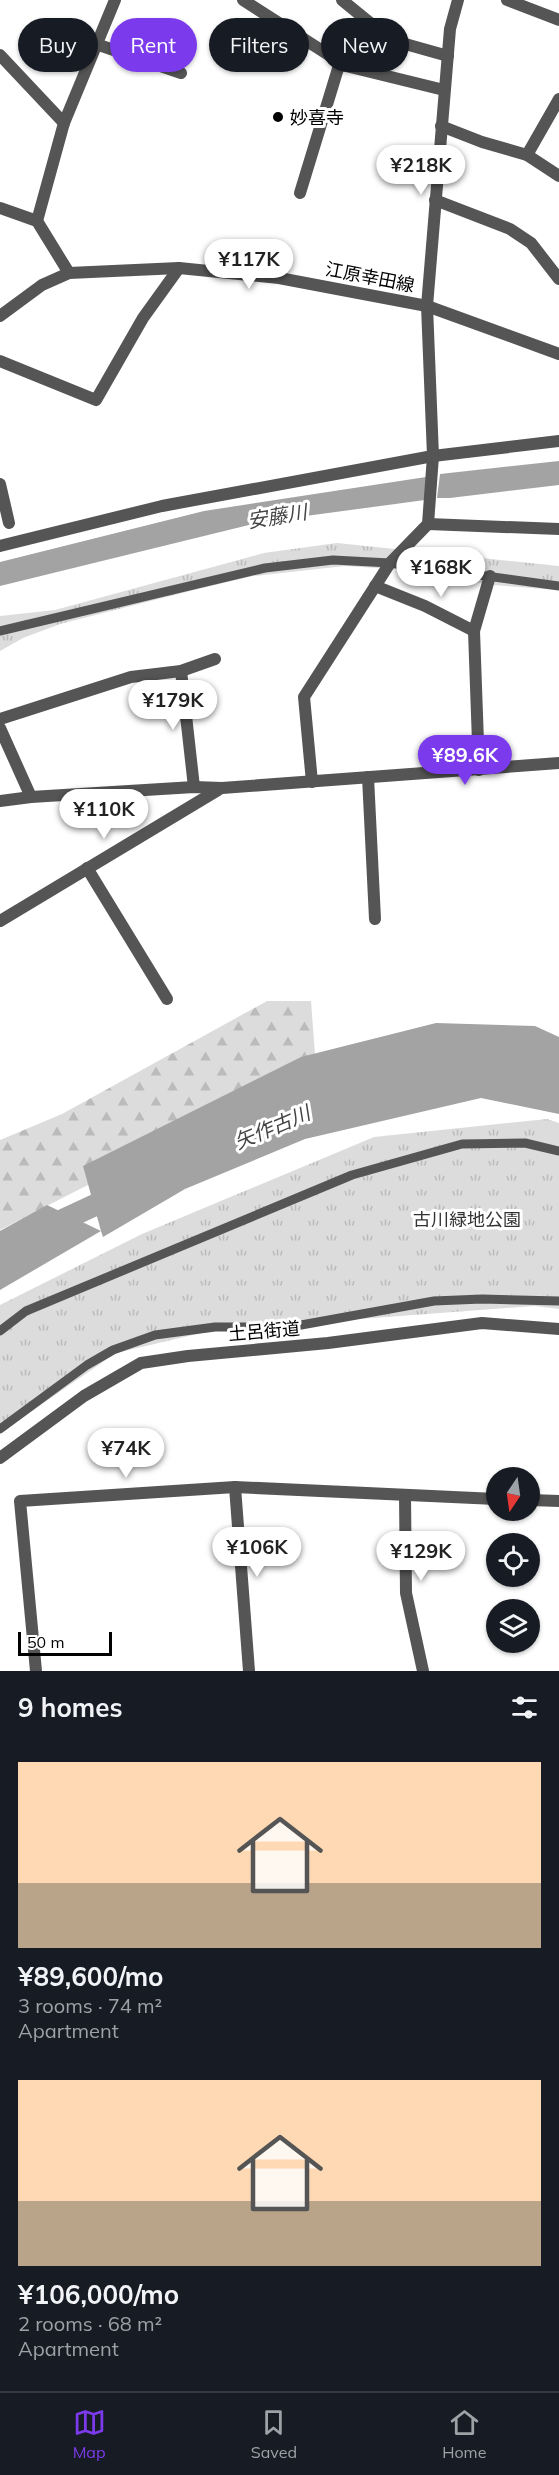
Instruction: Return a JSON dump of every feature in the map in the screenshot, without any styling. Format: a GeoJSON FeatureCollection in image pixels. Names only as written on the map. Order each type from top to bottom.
{"type":"FeatureCollection","features":[{"type":"Feature","properties":{"kind":"street"},"geometry":{"type":"LineString","coordinates":[[98,40],[115,0]]}},
{"type":"Feature","properties":{"kind":"street"},"geometry":{"type":"LineString","coordinates":[[244,0],[321,50]]}},
{"type":"Feature","properties":{"kind":"street"},"geometry":{"type":"LineString","coordinates":[[342,0],[391,40],[448,56]]}},
{"type":"Feature","properties":{"kind":"street"},"geometry":{"type":"LineString","coordinates":[[312,782],[304,697],[390,562],[428,524],[433,456],[427,306],[450,29],[458,0]]}},
{"type":"Feature","properties":{"kind":"street"},"geometry":{"type":"LineString","coordinates":[[507,0],[559,20]]}},
{"type":"Feature","properties":{"kind":"street"},"geometry":{"type":"LineString","coordinates":[[98,46],[181,73]]}},
{"type":"Feature","properties":{"kind":"street"},"geometry":{"type":"LineString","coordinates":[[0,55],[64,123]]}},
{"type":"Feature","properties":{"kind":"street"},"geometry":{"type":"LineString","coordinates":[[37,221],[64,123],[85,72]]}},
{"type":"Feature","properties":{"kind":"street"},"geometry":{"type":"LineString","coordinates":[[300,193],[337,72]]}},
{"type":"Feature","properties":{"kind":"street"},"geometry":{"type":"LineString","coordinates":[[363,72],[444,90]]}},
{"type":"Feature","properties":{"kind":"street"},"geometry":{"type":"LineString","coordinates":[[527,155],[559,99]]}},
{"type":"Feature","properties":{"kind":"street"},"geometry":{"type":"LineString","coordinates":[[441,126],[482,142],[527,155],[559,176]]}},
{"type":"Feature","properties":{"kind":"street"},"geometry":{"type":"LineString","coordinates":[[435,200],[510,229],[531,243],[559,279]]}},
{"type":"Feature","properties":{"kind":"street"},"geometry":{"type":"LineString","coordinates":[[3,207],[37,221],[69,273]]}},
{"type":"Feature","properties":{"kind":"street"},"geometry":{"type":"LineString","coordinates":[[0,361],[96,400],[143,318],[179,268]]}},
{"type":"Feature","properties":{"kind":"street","name":"江原幸田線"},"geometry":{"type":"LineString","coordinates":[[0,316],[42,285],[69,273],[179,268],[279,278],[427,306],[559,354]]}},
{"type":"Feature","properties":{"kind":"street"},"geometry":{"type":"LineString","coordinates":[[0,546],[162,506],[433,456],[559,441]]}},
{"type":"Feature","properties":{"kind":"street"},"geometry":{"type":"LineString","coordinates":[[0,484],[9,523]]}},
{"type":"Feature","properties":{"kind":"street"},"geometry":{"type":"LineString","coordinates":[[428,524],[559,529]]}},
{"type":"Feature","properties":{"kind":"street"},"geometry":{"type":"LineString","coordinates":[[0,631],[265,568],[333,560],[390,562],[559,586]]}},
{"type":"Feature","properties":{"kind":"street"},"geometry":{"type":"LineString","coordinates":[[479,770],[474,631],[490,576]]}},
{"type":"Feature","properties":{"kind":"street"},"geometry":{"type":"LineString","coordinates":[[375,586],[425,606],[474,631]]}},
{"type":"Feature","properties":{"kind":"street"},"geometry":{"type":"LineString","coordinates":[[0,719],[130,677],[181,671],[214,659]]}},
{"type":"Feature","properties":{"kind":"street"},"geometry":{"type":"LineString","coordinates":[[181,671],[194,787]]}},
{"type":"Feature","properties":{"kind":"street"},"geometry":{"type":"LineString","coordinates":[[0,728],[31,797]]}},
{"type":"Feature","properties":{"kind":"street"},"geometry":{"type":"LineString","coordinates":[[0,801],[194,787],[222,788],[312,782],[559,763]]}},
{"type":"Feature","properties":{"kind":"street"},"geometry":{"type":"LineString","coordinates":[[368,777],[375,919]]}},
{"type":"Feature","properties":{"kind":"street"},"geometry":{"type":"LineString","coordinates":[[0,921],[222,788]]}},
{"type":"Feature","properties":{"kind":"street"},"geometry":{"type":"LineString","coordinates":[[87,868],[166,999]]}},
{"type":"Feature","properties":{"kind":"street"},"geometry":{"type":"LineString","coordinates":[[0,1331],[26,1311],[352,1175],[462,1144],[525,1143],[559,1151]]}},
{"type":"Feature","properties":{"kind":"street"},"geometry":{"type":"LineString","coordinates":[[0,1429],[87,1365],[113,1350],[155,1335],[215,1327],[290,1327],[434,1301],[482,1299],[559,1301]]}},
{"type":"Feature","properties":{"kind":"street","name":"土呂街道"},"geometry":{"type":"LineString","coordinates":[[0,1458],[84,1396],[141,1363],[188,1356],[328,1343],[482,1323],[559,1329]]}},
{"type":"Feature","properties":{"kind":"street"},"geometry":{"type":"LineString","coordinates":[[235,1487],[249,1671]]}},
{"type":"Feature","properties":{"kind":"street"},"geometry":{"type":"LineString","coordinates":[[36,1671],[20,1501],[235,1487],[486,1498]]}},
{"type":"Feature","properties":{"kind":"street"},"geometry":{"type":"LineString","coordinates":[[405,1495],[406,1593],[423,1671]]}},
{"type":"Feature","properties":{"kind":"street"},"geometry":{"type":"LineString","coordinates":[[540,1500],[559,1501]]}},
{"type":"Feature","properties":{"kind":"green space"},"geometry":{"type":"Polygon","coordinates":[[[337,543],[559,566],[559,590],[492,585],[409,570],[345,566],[253,576],[60,624],[23,638],[0,651],[0,616],[55,610],[264,553],[337,543]]]}},
{"type":"Feature","properties":{"kind":"green space"},"geometry":{"type":"Polygon","coordinates":[[[267,1001],[311,1001],[316,1068],[0,1230],[0,1140],[62,1114],[267,1001]]]}},
{"type":"Feature","properties":{"kind":"green space","name":"古川緑地公園"},"geometry":{"type":"Polygon","coordinates":[[[547,1119],[559,1123],[559,1309],[534,1306],[214,1330],[116,1353],[0,1433],[0,1305],[142,1234],[374,1137],[547,1119]]]}},
{"type":"Feature","properties":{"kind":"water"},"geometry":{"type":"Polygon","coordinates":[[[559,461],[559,485],[437,498],[440,474],[559,461]]]}},
{"type":"Feature","properties":{"kind":"water","name":"安藤川"},"geometry":{"type":"Polygon","coordinates":[[[426,477],[425,500],[261,522],[0,586],[0,562],[204,511],[426,477]]]}},
{"type":"Feature","properties":{"kind":"water"},"geometry":{"type":"Polygon","coordinates":[[[436,1023],[535,1026],[559,1037],[559,1114],[481,1098],[305,1139],[185,1189],[103,1237],[83,1166],[301,1057],[436,1023]]]}},
{"type":"Feature","properties":{"kind":"water"},"geometry":{"type":"Polygon","coordinates":[[[47,1205],[101,1231],[0,1290],[0,1231],[47,1205]]]}},
{"type":"Feature","properties":{"kind":"waterway","name":"矢作古川"},"geometry":{"type":"LineString","coordinates":[[0,1249],[121,1193]]}},
{"type":"Feature","properties":{"kind":"place","name":"妙喜寺"},"geometry":{"type":"Point","coordinates":[278,117]}}]}
